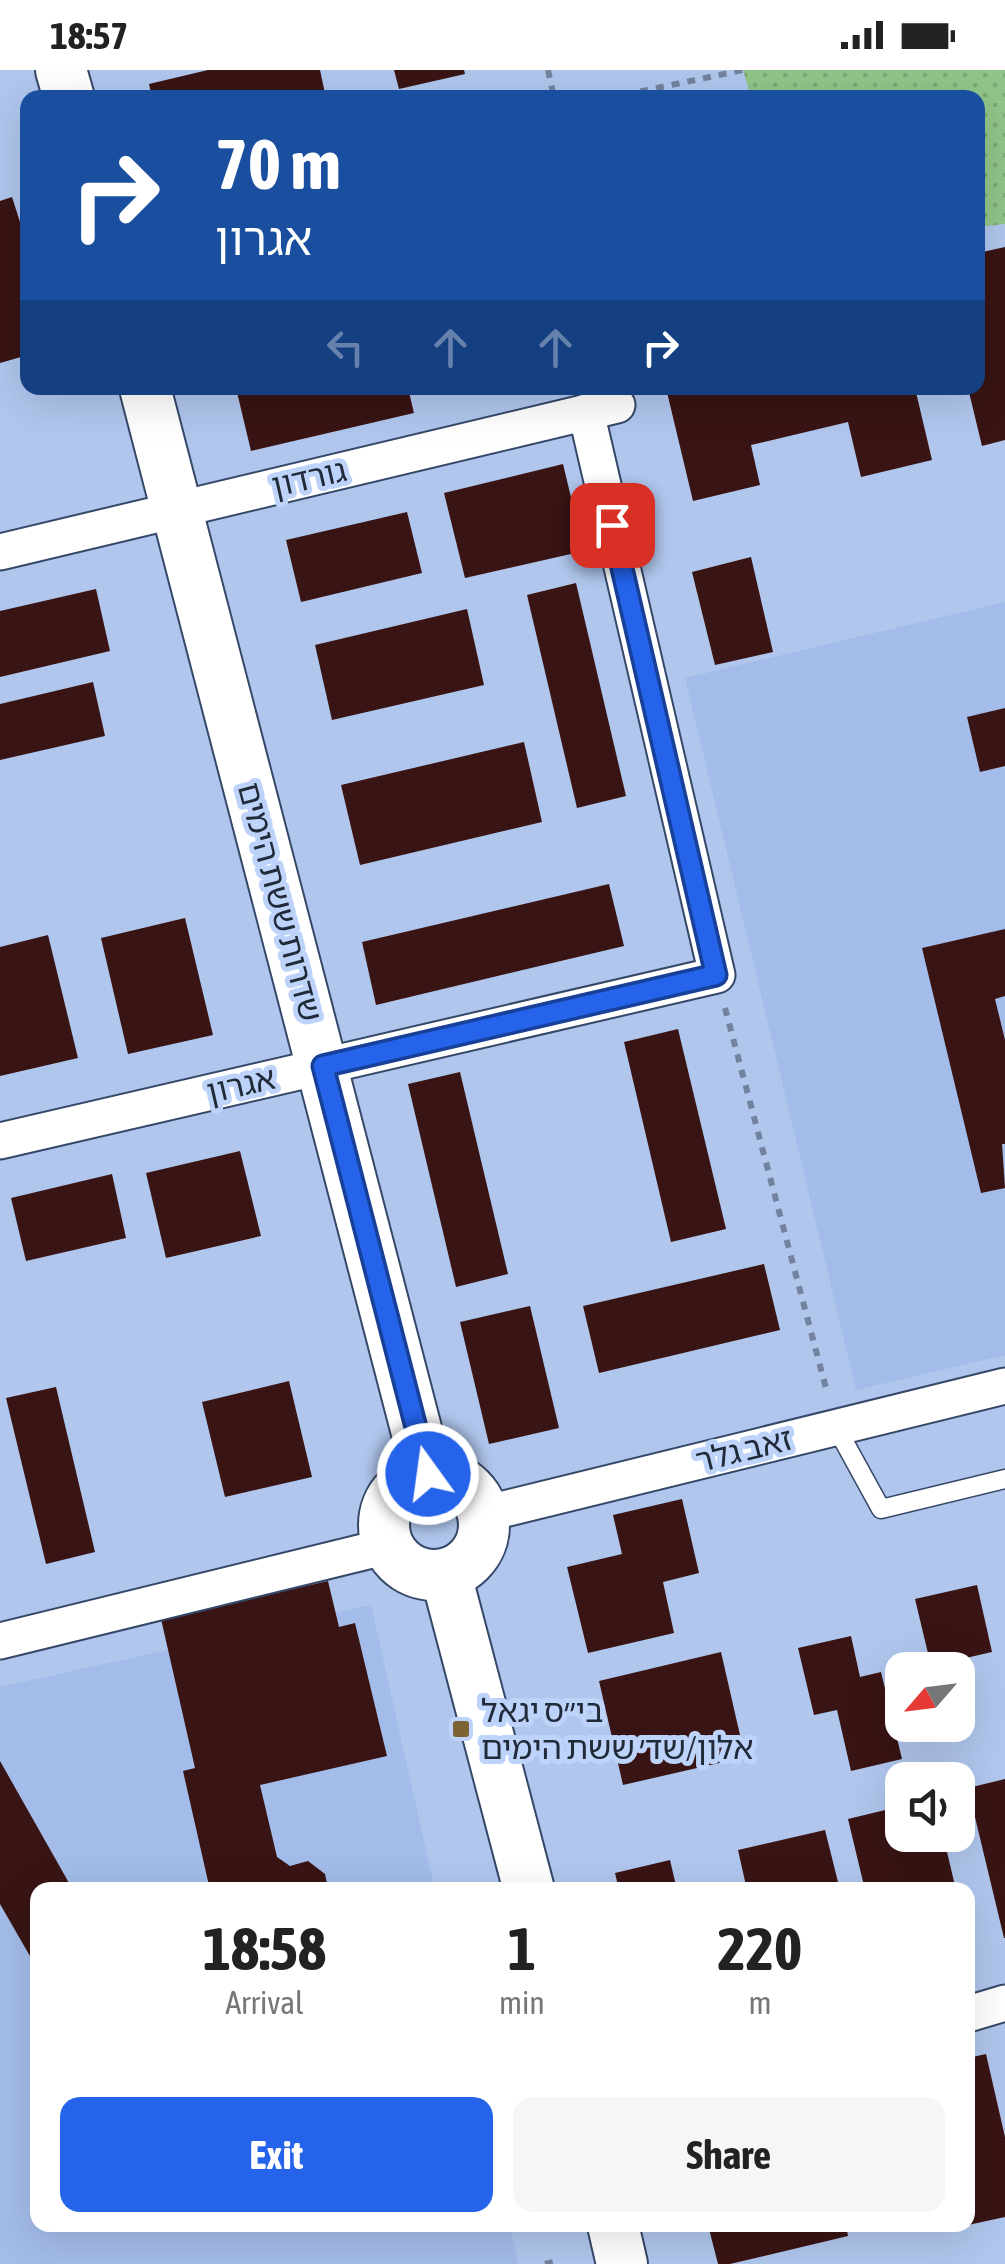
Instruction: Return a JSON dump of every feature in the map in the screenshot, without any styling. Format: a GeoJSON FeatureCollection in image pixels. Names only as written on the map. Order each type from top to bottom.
{"type":"FeatureCollection","features":[{"type":"Feature","properties":{"kind":"street","name":"שדרות ששת הימים"},"geometry":{"type":"LineString","coordinates":[[146,395],[428,1474]]}},
{"type":"Feature","properties":{"kind":"street","name":"גורדון"},"geometry":{"type":"LineString","coordinates":[[0,552],[602,409],[716,975]]}},
{"type":"Feature","properties":{"kind":"street","name":"אגרון"},"geometry":{"type":"LineString","coordinates":[[0,1141],[716,975]]}},
{"type":"Feature","properties":{"kind":"street","name":"זאב גלר"},"geometry":{"type":"LineString","coordinates":[[484,1514],[1005,1386]]}},
{"type":"Feature","properties":{"kind":"street"},"geometry":{"type":"LineString","coordinates":[[428,1474],[463,1483],[476,1496],[484,1514],[484,1534],[478,1552],[464,1567],[446,1575],[419,1574],[406,1568],[388,1546],[384,1516],[390,1500],[412,1479],[428,1474]]}},
{"type":"Feature","properties":{"kind":"street"},"geometry":{"type":"LineString","coordinates":[[0,1641],[388,1546]]}},
{"type":"Feature","properties":{"kind":"street"},"geometry":{"type":"LineString","coordinates":[[446,1575],[527,1882]]}},
{"type":"Feature","properties":{"kind":"street"},"geometry":{"type":"LineString","coordinates":[[975,2012],[1005,2004]]}},
{"type":"Feature","properties":{"kind":"street"},"geometry":{"type":"LineString","coordinates":[[615,2232],[622,2264]]}},
{"type":"Feature","properties":{"kind":"lane"},"geometry":{"type":"LineString","coordinates":[[836,1428],[881,1509],[1005,1478]]}},
{"type":"Feature","properties":{"kind":"path"},"geometry":{"type":"LineString","coordinates":[[647,90],[742,70]]}},
{"type":"Feature","properties":{"kind":"path"},"geometry":{"type":"LineString","coordinates":[[716,975],[836,1428]]}},
{"type":"Feature","properties":{"kind":"shaded area"},"geometry":{"type":"Polygon","coordinates":[[[1005,602],[1005,1355],[856,1390],[685,678],[1005,602]]]}},
{"type":"Feature","properties":{"kind":"shaded area"},"geometry":{"type":"Polygon","coordinates":[[[371,1605],[433,1882],[30,1882],[30,2232],[511,2232],[518,2264],[0,2264],[0,1687],[371,1605]]]}},
{"type":"Feature","properties":{"kind":"green space"},"geometry":{"type":"Polygon","coordinates":[[[743,70],[1005,70],[1005,224],[985,226],[985,90],[749,90],[743,70]]]}},
{"type":"Feature","properties":{"kind":"building"},"geometry":{"type":"Polygon","coordinates":[[[208,70],[320,70],[324,90],[150,90],[149,84],[208,70]]]}},
{"type":"Feature","properties":{"kind":"building"},"geometry":{"type":"Polygon","coordinates":[[[394,70],[464,70],[465,74],[399,89],[394,70]]]}},
{"type":"Feature","properties":{"kind":"building"},"geometry":{"type":"Polygon","coordinates":[[[12,197],[20,222],[20,357],[0,363],[0,201],[12,197]]]}},
{"type":"Feature","properties":{"kind":"building"},"geometry":{"type":"Polygon","coordinates":[[[1005,247],[1005,440],[982,446],[970,395],[985,395],[985,251],[1005,247]]]}},
{"type":"Feature","properties":{"kind":"building"},"geometry":{"type":"Polygon","coordinates":[[[238,395],[410,395],[414,413],[251,451],[238,395]]]}},
{"type":"Feature","properties":{"kind":"building"},"geometry":{"type":"Polygon","coordinates":[[[668,395],[917,395],[932,460],[861,477],[848,422],[751,445],[760,485],[693,501],[668,395]]]}},
{"type":"Feature","properties":{"kind":"building"},"geometry":{"type":"Polygon","coordinates":[[[563,464],[584,551],[465,578],[444,493],[563,464]]]}},
{"type":"Feature","properties":{"kind":"building"},"geometry":{"type":"Polygon","coordinates":[[[407,512],[422,573],[301,602],[286,540],[407,512]]]}},
{"type":"Feature","properties":{"kind":"building"},"geometry":{"type":"Polygon","coordinates":[[[751,557],[773,652],[715,665],[692,572],[751,557]]]}},
{"type":"Feature","properties":{"kind":"building"},"geometry":{"type":"Polygon","coordinates":[[[576,583],[626,796],[577,808],[527,595],[576,583]]]}},
{"type":"Feature","properties":{"kind":"building"},"geometry":{"type":"Polygon","coordinates":[[[96,589],[110,651],[0,677],[0,611],[96,589]]]}},
{"type":"Feature","properties":{"kind":"building"},"geometry":{"type":"Polygon","coordinates":[[[467,609],[484,685],[332,720],[315,645],[467,609]]]}},
{"type":"Feature","properties":{"kind":"building"},"geometry":{"type":"Polygon","coordinates":[[[93,682],[105,736],[0,760],[0,704],[93,682]]]}},
{"type":"Feature","properties":{"kind":"building"},"geometry":{"type":"Polygon","coordinates":[[[1005,708],[1005,766],[980,772],[967,717],[1005,708]]]}},
{"type":"Feature","properties":{"kind":"building"},"geometry":{"type":"Polygon","coordinates":[[[524,742],[542,822],[360,865],[341,785],[524,742]]]}},
{"type":"Feature","properties":{"kind":"building"},"geometry":{"type":"Polygon","coordinates":[[[609,884],[624,946],[376,1005],[362,942],[609,884]]]}},
{"type":"Feature","properties":{"kind":"building"},"geometry":{"type":"Polygon","coordinates":[[[185,918],[213,1035],[128,1054],[101,938],[185,918]]]}},
{"type":"Feature","properties":{"kind":"building"},"geometry":{"type":"Polygon","coordinates":[[[1005,929],[1005,996],[995,999],[1005,1040],[1005,1188],[981,1193],[922,948],[1005,929]]]}},
{"type":"Feature","properties":{"kind":"building"},"geometry":{"type":"Polygon","coordinates":[[[48,935],[78,1058],[0,1076],[0,947],[48,935]]]}},
{"type":"Feature","properties":{"kind":"building"},"geometry":{"type":"Polygon","coordinates":[[[678,1029],[726,1229],[671,1242],[624,1042],[678,1029]]]}},
{"type":"Feature","properties":{"kind":"building"},"geometry":{"type":"Polygon","coordinates":[[[460,1072],[508,1274],[456,1287],[408,1084],[460,1072]]]}},
{"type":"Feature","properties":{"kind":"building"},"geometry":{"type":"Polygon","coordinates":[[[240,1151],[261,1236],[166,1258],[146,1173],[240,1151]]]}},
{"type":"Feature","properties":{"kind":"building"},"geometry":{"type":"Polygon","coordinates":[[[112,1174],[126,1238],[26,1261],[11,1198],[112,1174]]]}},
{"type":"Feature","properties":{"kind":"building"},"geometry":{"type":"Polygon","coordinates":[[[764,1264],[780,1330],[599,1373],[583,1306],[764,1264]]]}},
{"type":"Feature","properties":{"kind":"building"},"geometry":{"type":"Polygon","coordinates":[[[530,1306],[559,1428],[489,1444],[460,1322],[530,1306]]]}},
{"type":"Feature","properties":{"kind":"building"},"geometry":{"type":"Polygon","coordinates":[[[289,1381],[312,1477],[225,1497],[202,1402],[289,1381]]]}},
{"type":"Feature","properties":{"kind":"building"},"geometry":{"type":"Polygon","coordinates":[[[56,1387],[95,1552],[46,1564],[6,1398],[56,1387]]]}},
{"type":"Feature","properties":{"kind":"building"},"geometry":{"type":"Polygon","coordinates":[[[682,1499],[699,1573],[663,1582],[674,1633],[588,1653],[567,1567],[622,1554],[613,1515],[682,1499]]]}},
{"type":"Feature","properties":{"kind":"building"},"geometry":{"type":"Polygon","coordinates":[[[328,1581],[339,1627],[355,1623],[387,1756],[260,1785],[277,1857],[290,1866],[308,1861],[325,1874],[327,1882],[208,1882],[183,1771],[195,1768],[161,1619],[328,1581]]]}},
{"type":"Feature","properties":{"kind":"building"},"geometry":{"type":"Polygon","coordinates":[[[977,1585],[992,1652],[975,1656],[975,1652],[928,1652],[915,1599],[977,1585]]]}},
{"type":"Feature","properties":{"kind":"building"},"geometry":{"type":"Polygon","coordinates":[[[851,1636],[860,1677],[881,1672],[885,1689],[885,1742],[898,1742],[902,1759],[851,1771],[837,1710],[814,1715],[798,1648],[851,1636]]]}},
{"type":"Feature","properties":{"kind":"building"},"geometry":{"type":"Polygon","coordinates":[[[721,1652],[745,1757],[623,1785],[599,1681],[721,1652]]]}},
{"type":"Feature","properties":{"kind":"building"},"geometry":{"type":"Polygon","coordinates":[[[0,1761],[68,1882],[30,1882],[30,1956],[0,1904],[0,1761]]]}},
{"type":"Feature","properties":{"kind":"building"},"geometry":{"type":"Polygon","coordinates":[[[1005,1779],[1005,1938],[975,1817],[975,1786],[1005,1779]]]}},
{"type":"Feature","properties":{"kind":"building"},"geometry":{"type":"Polygon","coordinates":[[[885,1810],[885,1852],[947,1852],[954,1882],[863,1882],[848,1819],[885,1810]]]}},
{"type":"Feature","properties":{"kind":"building"},"geometry":{"type":"Polygon","coordinates":[[[825,1830],[838,1882],[745,1882],[738,1850],[825,1830]]]}},
{"type":"Feature","properties":{"kind":"building"},"geometry":{"type":"Polygon","coordinates":[[[670,1860],[675,1882],[617,1882],[615,1873],[670,1860]]]}},
{"type":"Feature","properties":{"kind":"building"},"geometry":{"type":"Polygon","coordinates":[[[986,2054],[1005,2137],[1005,2217],[975,2223],[975,2056],[986,2054]]]}},
{"type":"Feature","properties":{"kind":"building"},"geometry":{"type":"Polygon","coordinates":[[[710,2232],[847,2232],[848,2236],[718,2264],[710,2232]]]}},
{"type":"Feature","properties":{"kind":"place","name":"בי״ס יגאל אלון/שד׳ ששת הימים"},"geometry":{"type":"Point","coordinates":[461,1729]}},
{"type":"Feature","properties":{"kind":"route"},"geometry":{"type":"LineString","coordinates":[[428,1474],[323,1066],[716,975],[612,525]]}}]}
